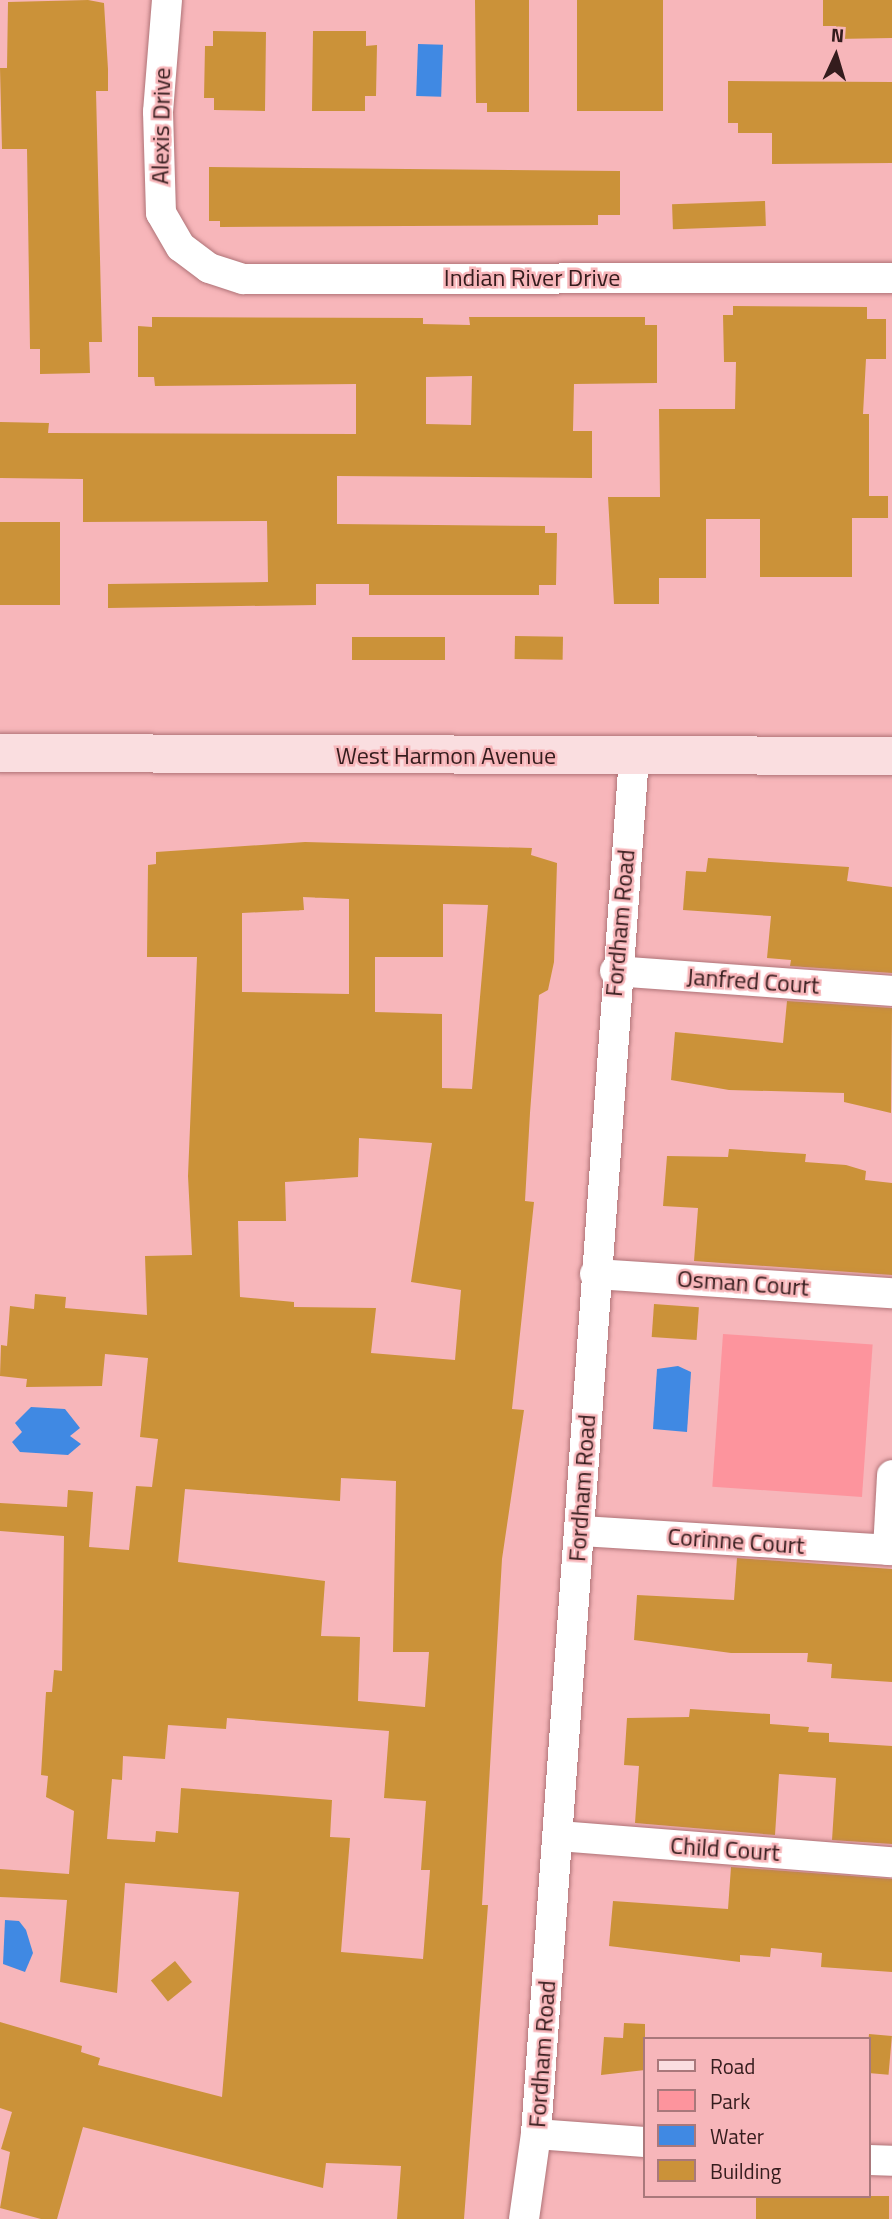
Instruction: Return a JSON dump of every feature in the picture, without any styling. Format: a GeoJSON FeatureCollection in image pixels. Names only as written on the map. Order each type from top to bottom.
{"type":"FeatureCollection","features":[{"type":"Feature","properties":{"kind":"main road","name":"West Harmon Avenue"},"geometry":{"type":"LineString","coordinates":[[0,753],[892,756]]}},
{"type":"Feature","properties":{"kind":"street","name":"Alexis Drive"},"geometry":{"type":"LineString","coordinates":[[167,0],[158,112],[160,213],[181,247]]}},
{"type":"Feature","properties":{"kind":"street","name":"Indian River Drive"},"geometry":{"type":"LineString","coordinates":[[181,247],[209,268],[243,279],[892,278]]}},
{"type":"Feature","properties":{"kind":"street","name":"Fordham Road"},"geometry":{"type":"LineString","coordinates":[[524,2219],[536,2134],[580,1531],[615,971],[634,757]]}},
{"type":"Feature","properties":{"kind":"street","name":"Janfred Court"},"geometry":{"type":"LineString","coordinates":[[615,971],[892,990]]}},
{"type":"Feature","properties":{"kind":"street","name":"Osman Court"},"geometry":{"type":"LineString","coordinates":[[595,1274],[892,1293]]}},
{"type":"Feature","properties":{"kind":"street"},"geometry":{"type":"LineString","coordinates":[[890,1550],[892,1475]]}},
{"type":"Feature","properties":{"kind":"street","name":"Corinne Court"},"geometry":{"type":"LineString","coordinates":[[580,1531],[890,1550]]}},
{"type":"Feature","properties":{"kind":"street","name":"Child Court"},"geometry":{"type":"LineString","coordinates":[[558,1836],[892,1862]]}},
{"type":"Feature","properties":{"kind":"street"},"geometry":{"type":"LineString","coordinates":[[536,2134],[644,2142]]}},
{"type":"Feature","properties":{"kind":"street"},"geometry":{"type":"LineString","coordinates":[[871,2160],[892,2161]]}},
{"type":"Feature","properties":{"kind":"green space"},"geometry":{"type":"Polygon","coordinates":[[[723,1334],[873,1344],[862,1497],[712,1487],[723,1334]]]}},
{"type":"Feature","properties":{"kind":"water"},"geometry":{"type":"Polygon","coordinates":[[[418,44],[443,45],[441,97],[416,96],[418,44]]]}},
{"type":"Feature","properties":{"kind":"water"},"geometry":{"type":"Polygon","coordinates":[[[678,1366],[691,1372],[687,1432],[653,1429],[657,1369],[678,1366]]]}},
{"type":"Feature","properties":{"kind":"water"},"geometry":{"type":"Polygon","coordinates":[[[31,1407],[65,1409],[80,1428],[70,1436],[81,1444],[68,1455],[20,1452],[12,1442],[22,1432],[15,1423],[31,1407]]]}},
{"type":"Feature","properties":{"kind":"water"},"geometry":{"type":"Polygon","coordinates":[[[5,1920],[19,1921],[26,1930],[33,1953],[25,1972],[3,1964],[5,1920]]]}},
{"type":"Feature","properties":{"kind":"building"},"geometry":{"type":"Polygon","coordinates":[[[88,0],[104,3],[108,69],[108,91],[96,91],[102,342],[89,342],[90,373],[40,374],[40,349],[30,349],[27,149],[2,149],[0,68],[7,68],[8,2],[88,0]]]}},
{"type":"Feature","properties":{"kind":"building"},"geometry":{"type":"Polygon","coordinates":[[[475,0],[529,0],[529,112],[487,112],[487,103],[476,103],[475,0]]]}},
{"type":"Feature","properties":{"kind":"building"},"geometry":{"type":"Polygon","coordinates":[[[577,0],[663,0],[663,111],[577,111],[577,0]]]}},
{"type":"Feature","properties":{"kind":"building"},"geometry":{"type":"Polygon","coordinates":[[[823,0],[892,0],[892,38],[836,39],[836,26],[823,26],[823,0]]]}},
{"type":"Feature","properties":{"kind":"building"},"geometry":{"type":"Polygon","coordinates":[[[213,31],[266,32],[265,111],[214,110],[214,98],[204,98],[205,46],[213,46],[213,31]]]}},
{"type":"Feature","properties":{"kind":"building"},"geometry":{"type":"Polygon","coordinates":[[[313,31],[366,31],[366,46],[377,45],[376,96],[365,96],[365,111],[312,111],[313,31]]]}},
{"type":"Feature","properties":{"kind":"building"},"geometry":{"type":"Polygon","coordinates":[[[728,81],[892,82],[892,163],[772,164],[772,133],[738,133],[738,123],[728,123],[728,81]]]}},
{"type":"Feature","properties":{"kind":"building"},"geometry":{"type":"Polygon","coordinates":[[[209,167],[620,171],[620,215],[598,215],[598,225],[220,227],[220,221],[209,221],[209,167]]]}},
{"type":"Feature","properties":{"kind":"building"},"geometry":{"type":"Polygon","coordinates":[[[765,201],[766,226],[673,229],[672,204],[765,201]]]}},
{"type":"Feature","properties":{"kind":"building"},"geometry":{"type":"Polygon","coordinates":[[[733,306],[867,307],[867,319],[886,319],[886,359],[866,359],[863,414],[869,414],[869,496],[888,496],[888,518],[852,518],[852,577],[760,577],[760,519],[706,519],[706,578],[659,578],[659,604],[614,604],[608,497],[660,497],[659,409],[735,409],[736,362],[724,362],[723,315],[733,315],[733,306]]]}},
{"type":"Feature","properties":{"kind":"building"},"geometry":{"type":"Polygon","coordinates":[[[152,317],[423,318],[423,324],[470,325],[469,317],[645,317],[645,325],[657,325],[657,383],[574,384],[573,431],[592,431],[592,478],[337,476],[337,524],[545,526],[545,533],[557,533],[556,585],[539,585],[539,595],[369,595],[369,584],[316,584],[316,605],[108,608],[108,584],[268,582],[267,521],[83,522],[83,479],[0,478],[0,422],[49,423],[48,433],[356,434],[356,384],[155,386],[154,377],[138,377],[138,326],[152,327],[152,317]],[[472,376],[426,377],[426,424],[471,425],[472,376]]]}},
{"type":"Feature","properties":{"kind":"building"},"geometry":{"type":"Polygon","coordinates":[[[0,522],[60,522],[60,605],[0,605],[0,522]]]}},
{"type":"Feature","properties":{"kind":"building"},"geometry":{"type":"Polygon","coordinates":[[[515,636],[563,637],[563,660],[515,659],[515,636]]]}},
{"type":"Feature","properties":{"kind":"building"},"geometry":{"type":"Polygon","coordinates":[[[352,637],[445,637],[445,660],[352,660],[352,637]]]}},
{"type":"Feature","properties":{"kind":"building"},"geometry":{"type":"Polygon","coordinates":[[[305,842],[532,848],[531,855],[557,863],[554,962],[548,990],[539,995],[530,1113],[525,1201],[534,1202],[512,1409],[524,1410],[502,1559],[482,1905],[488,1905],[464,2219],[397,2219],[401,2166],[326,2163],[323,2188],[83,2127],[57,2219],[41,2219],[0,2208],[10,2152],[1,2149],[12,2112],[0,2108],[0,2022],[82,2046],[81,2052],[100,2058],[98,2065],[222,2097],[239,1892],[125,1883],[117,1993],[60,1982],[67,1900],[0,1897],[0,1869],[69,1874],[74,1811],[46,1797],[48,1776],[41,1775],[46,1692],[52,1692],[54,1670],[62,1671],[64,1536],[0,1531],[0,1503],[67,1507],[68,1490],[93,1492],[89,1547],[129,1550],[136,1486],[152,1487],[158,1439],[140,1437],[148,1358],[105,1354],[102,1386],[26,1387],[27,1379],[0,1376],[1,1345],[7,1346],[10,1306],[34,1309],[35,1294],[66,1297],[65,1308],[147,1315],[145,1256],[192,1255],[188,1176],[197,957],[147,957],[148,865],[156,864],[156,852],[305,842]],[[303,897],[304,910],[242,913],[242,992],[349,994],[349,899],[303,897]],[[443,904],[443,957],[375,957],[375,1012],[442,1014],[442,1088],[472,1089],[488,905],[443,904]],[[359,1138],[358,1177],[285,1182],[286,1221],[238,1221],[240,1297],[294,1302],[294,1307],[376,1308],[371,1353],[455,1360],[461,1290],[411,1282],[432,1143],[359,1138]],[[341,1478],[340,1501],[185,1489],[178,1562],[325,1581],[321,1636],[360,1637],[358,1701],[425,1707],[429,1652],[393,1652],[396,1481],[341,1478]],[[227,1718],[226,1729],[168,1725],[165,1759],[123,1756],[122,1780],[112,1779],[107,1839],[155,1842],[156,1831],[178,1833],[181,1788],[332,1800],[330,1837],[350,1838],[341,1952],[423,1959],[430,1870],[421,1870],[426,1801],[384,1798],[389,1731],[227,1718]]]}},
{"type":"Feature","properties":{"kind":"building"},"geometry":{"type":"Polygon","coordinates":[[[708,858],[849,867],[847,881],[892,887],[892,973],[790,966],[791,960],[767,958],[771,916],[683,910],[686,871],[706,872],[708,858]]]}},
{"type":"Feature","properties":{"kind":"building"},"geometry":{"type":"Polygon","coordinates":[[[787,1001],[892,1008],[891,1113],[844,1102],[844,1093],[729,1090],[671,1080],[675,1032],[783,1043],[787,1001]]]}},
{"type":"Feature","properties":{"kind":"building"},"geometry":{"type":"Polygon","coordinates":[[[729,1149],[806,1154],[805,1162],[846,1165],[866,1171],[865,1180],[892,1183],[892,1275],[694,1261],[698,1208],[663,1206],[667,1156],[728,1157],[729,1149]]]}},
{"type":"Feature","properties":{"kind":"building"},"geometry":{"type":"Polygon","coordinates":[[[654,1304],[699,1307],[697,1340],[652,1337],[654,1304]]]}},
{"type":"Feature","properties":{"kind":"building"},"geometry":{"type":"Polygon","coordinates":[[[737,1558],[892,1569],[892,1682],[831,1678],[832,1664],[807,1662],[808,1653],[731,1653],[634,1640],[637,1595],[734,1600],[737,1558]]]}},
{"type":"Feature","properties":{"kind":"building"},"geometry":{"type":"Polygon","coordinates":[[[690,1709],[770,1714],[770,1724],[809,1727],[808,1732],[829,1733],[829,1742],[892,1746],[892,1844],[832,1840],[836,1778],[779,1774],[775,1835],[635,1823],[639,1766],[624,1765],[627,1718],[689,1717],[690,1709]]]}},
{"type":"Feature","properties":{"kind":"building"},"geometry":{"type":"Polygon","coordinates":[[[731,1867],[892,1879],[892,1972],[821,1967],[822,1953],[771,1948],[770,1957],[740,1955],[740,1962],[609,1946],[613,1901],[728,1909],[731,1867]]]}},
{"type":"Feature","properties":{"kind":"building"},"geometry":{"type":"Polygon","coordinates":[[[175,1961],[192,1982],[168,2001],[151,1981],[175,1961]]]}},
{"type":"Feature","properties":{"kind":"building"},"geometry":{"type":"Polygon","coordinates":[[[624,2023],[645,2024],[644,2070],[601,2075],[604,2037],[623,2038],[624,2023]]]}},
{"type":"Feature","properties":{"kind":"building"},"geometry":{"type":"Polygon","coordinates":[[[869,2034],[892,2036],[889,2075],[871,2073],[869,2034]]]}},
{"type":"Feature","properties":{"kind":"building"},"geometry":{"type":"Polygon","coordinates":[[[889,2196],[889,2219],[756,2219],[756,2198],[889,2196]]]}}]}
